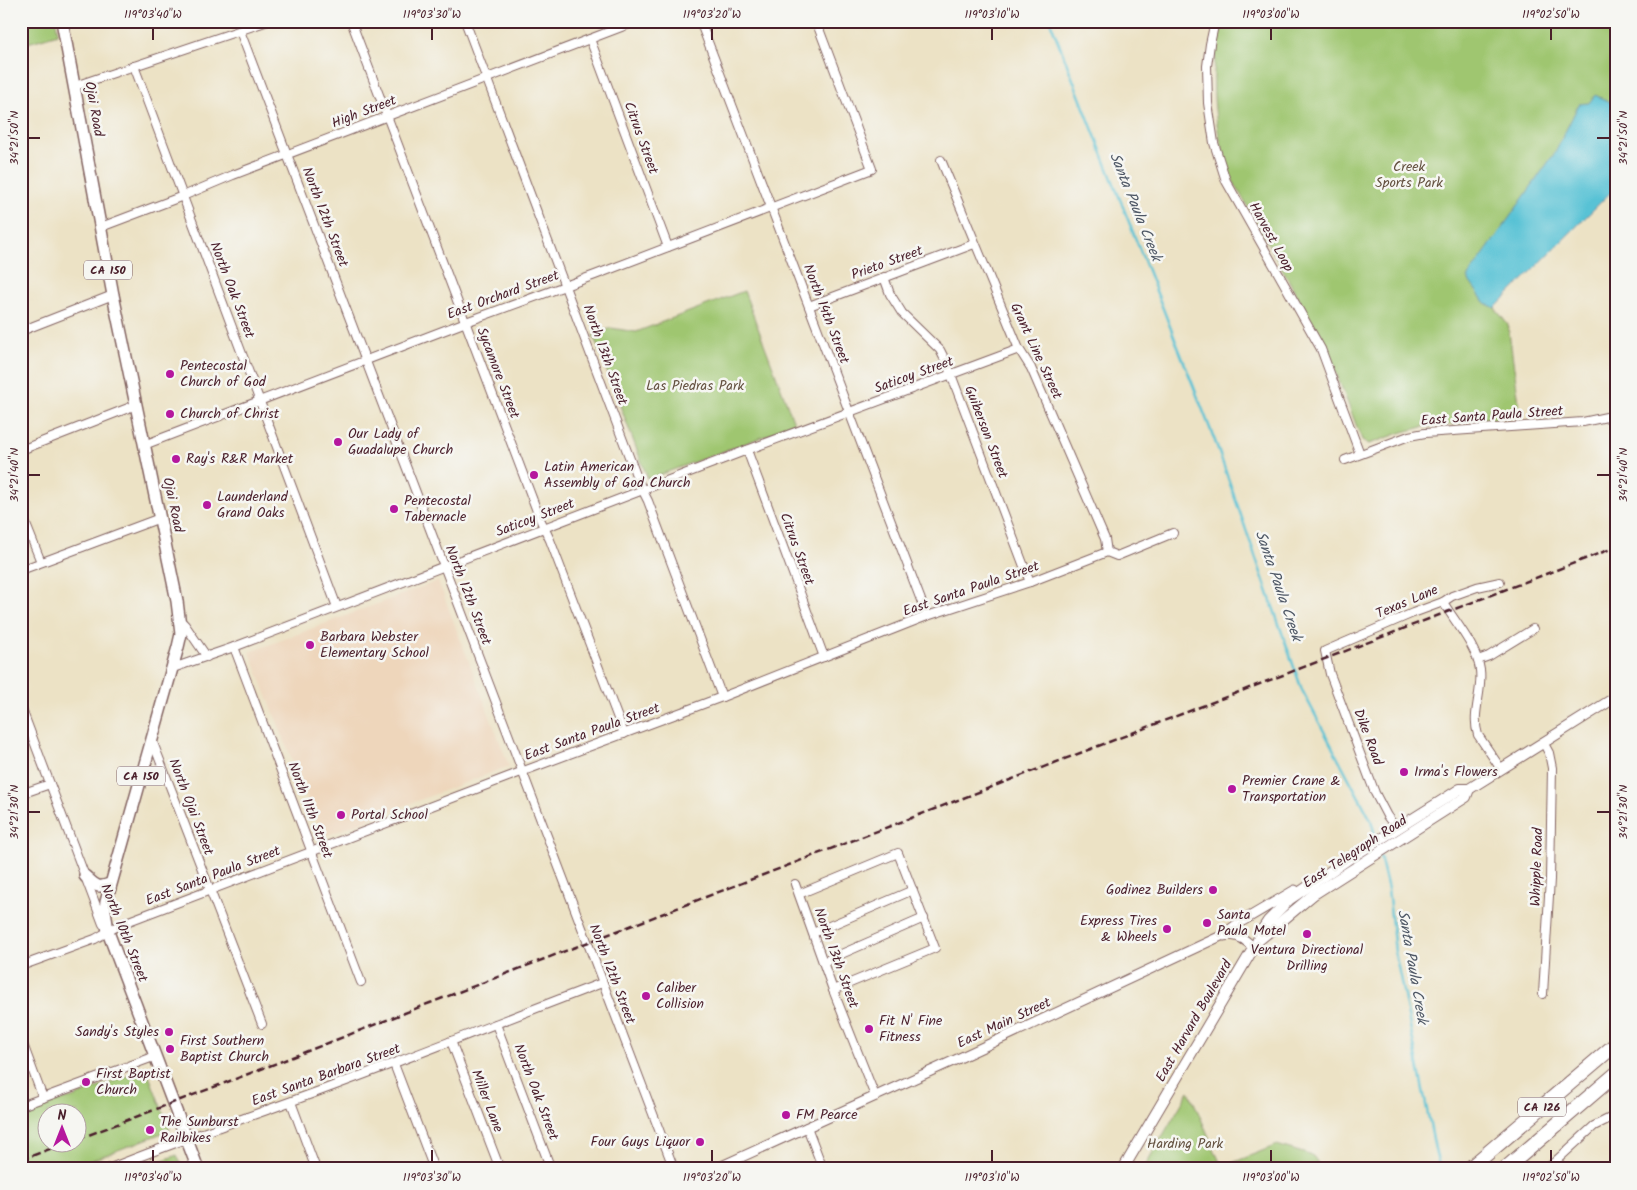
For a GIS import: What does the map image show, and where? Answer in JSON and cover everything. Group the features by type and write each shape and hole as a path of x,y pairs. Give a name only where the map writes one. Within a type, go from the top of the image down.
{"highway":[{"name":"CA 126","path":"1469,1169 1616,1044"},
{"name":"CA 126","path":"1505,1169 1616,1074"}],"main road":[{"name":"Ojai Road","path":"62,21 113,295 160,518 180,619 181,634 173,668 110,884 104,910 108,932"},
{"name":"East Telegraph Road","path":"1350,864 1460,789 1469,789 1616,697"},
{"name":"East Harvard Boulevard","path":"1123,1169 1262,930 1280,908 1297,895 1350,864"},
{"path":"85,876 98,887 110,884"},
{"name":"North 10th Street","path":"108,932 198,1169"}],"street":[{"path":"75,86 268,21"},
{"name":"Sycamore Street","path":"351,21 624,734"},
{"name":"North 13th Street","path":"465,21 722,697"},
{"name":"High Street","path":"101,227 183,196 233,174 637,21"},
{"name":"North 14th Street","path":"700,21 927,616"},
{"name":"East Orchard Street","path":"144,445 872,169 816,21"},
{"name":"Harvest Loop","path":"1215,21 1207,66 1208,103 1214,143 1226,181 1321,349 1360,454"},
{"name":"North 12th Street","path":"240,31 674,1169"},
{"name":"Citrus Street","path":"590,39 668,247"},
{"name":"North Oak Street","path":"134,66 337,607"},
{"name":"Grant Line Street","path":"941,160 1018,349 1031,368 1105,539 1107,552"},
{"name":"Prieto Street","path":"809,306 974,244"},
{"name":"Guiberson Street","path":"884,277 890,294 902,313 940,350 951,374 1030,582"},
{"path":"21,331 113,295"},
{"name":"Saticoy Street","path":"173,668 234,647 747,450 1018,349"},
{"path":"21,450 136,405"},
{"name":"East Santa Paula Street","path":"1344,460 1425,432 1583,422 1616,415"},
{"name":"Citrus Street","path":"747,450 824,657"},
{"path":"21,512 41,562"},
{"path":"21,570 160,518"},
{"name":"East Santa Paula Street","path":"21,966 95,939 120,924 722,697 927,616 1030,582 1107,552 1117,556 1173,533"},
{"name":"Texas Lane","path":"1324,651 1412,613 1443,602 1452,596 1477,587 1500,582"},
{"path":"1443,602 1466,637 1478,660 1480,684 1476,730 1478,736 1501,769"},
{"path":"180,619 207,657"},
{"path":"1478,660 1489,656 1533,630"},
{"name":"North 11th Street","path":"234,647 313,851 361,982"},
{"name":"Dike Road","path":"1324,651 1330,674 1394,835"},
{"name":"North 10th Street","path":"21,707 102,921 108,932"},
{"name":"North Ojai Street","path":"152,738 262,1024"},
{"name":"Whipple Road","path":"1543,742 1549,753 1552,768 1550,879 1543,994"},
{"path":"21,794 50,784"},
{"path":"799,894 898,853 935,948 833,990"},
{"name":"East Telegraph Road","path":"1263,910 1350,864"},
{"name":"North 13th Street","path":"796,884 833,990 875,1096"},
{"path":"813,933 913,890"},
{"name":"East Main Street","path":"715,1169 1221,936 1239,923 1263,910"},
{"path":"823,962 924,918"},
{"path":"1221,936 1231,934 1240,936 1255,945"},
{"name":"East Santa Barbara Street","path":"108,1169 187,1138 394,1064 602,983"},
{"name":"North Oak Street","path":"496,1024 552,1169"},
{"path":"21,1039 43,1098"},
{"name":"Miller Lane","path":"451,1041 500,1169"},
{"path":"21,1106 156,1056"},
{"path":"394,1064 434,1169"},
{"path":"291,1102 316,1169"},
{"path":"1547,1169 1594,1126 1616,1115"},
{"path":"807,1127 824,1169"}],"shaded area":[{"path":"438,581 509,766 322,837 250,652"}],"green space":[{"path":"21,21 56,21 58,34 21,45"},
{"name":"Creek Sports Park","path":"1222,21 1616,21 1616,187 1495,308 1508,325 1521,417 1464,421 1461,424 1423,427 1369,444 1362,440 1326,347 1232,179 1225,159 1216,120 1214,101 1215,62"},
{"name":"Las Piedras Park","path":"744,291 795,425 648,479 593,335 611,328 636,332"},
{"path":"146,1068 170,1130 69,1169 21,1169 21,1115 38,1109 38,1152 88,1152 88,1102 57,1102 72,1098"},
{"name":"Harding Park","path":"1189,1091 1222,1167 1277,1145 1313,1156 1322,1169 1143,1169"},
{"path":"177,1155 183,1169 161,1169 158,1162"}],"water":[{"path":"1595,95 1616,105 1616,187 1495,308 1485,303 1467,278 1554,154 1579,104 1589,103"}],"waterway":[{"name":"Santa Paula Creek","path":"1050,21 1215,441 1302,690 1371,820 1376,839"},
{"name":"Santa Paula Creek","path":"1380,856 1388,889 1395,952 1440,1169"}],"railway":[{"path":"88,1135 1616,547"},
{"path":"21,1160 42,1152"}],"place":[{"name":"Pentecostal Church of God","path":"170,374"},
{"name":"Church of Christ","path":"170,414"},
{"name":"Our Lady of Guadalupe Church","path":"338,442"},
{"name":"Ray's R&R Market","path":"176,459"},
{"name":"Latin American Assembly of God Church","path":"534,475"},
{"name":"Launderland Grand Oaks","path":"207,505"},
{"name":"Pentecostal Tabernacle","path":"394,509"},
{"name":"Barbara Webster Elementary School","path":"310,645"},
{"name":"Irma's Flowers","path":"1404,772"},
{"name":"Premier Crane & Transportation","path":"1232,789"},
{"name":"Portal School","path":"341,815"},
{"name":"Godinez Builders","path":"1213,890"},
{"name":"Santa Paula Motel","path":"1207,923"},
{"name":"Express Tires & Wheels","path":"1167,929"},
{"name":"Ventura Directional Drilling","path":"1307,934"},
{"name":"Caliber Collision","path":"646,996"},
{"name":"Fit N' Fine Fitness","path":"869,1029"},
{"name":"Sandy's Styles","path":"169,1032"},
{"name":"First Southern Baptist Church","path":"170,1049"},
{"name":"First Baptist Church","path":"86,1082"},
{"name":"FM Pearce","path":"786,1115"},
{"name":"The Sunburst Railbikes","path":"150,1130"},
{"name":"Four Guys Liquor","path":"700,1142"}]}
